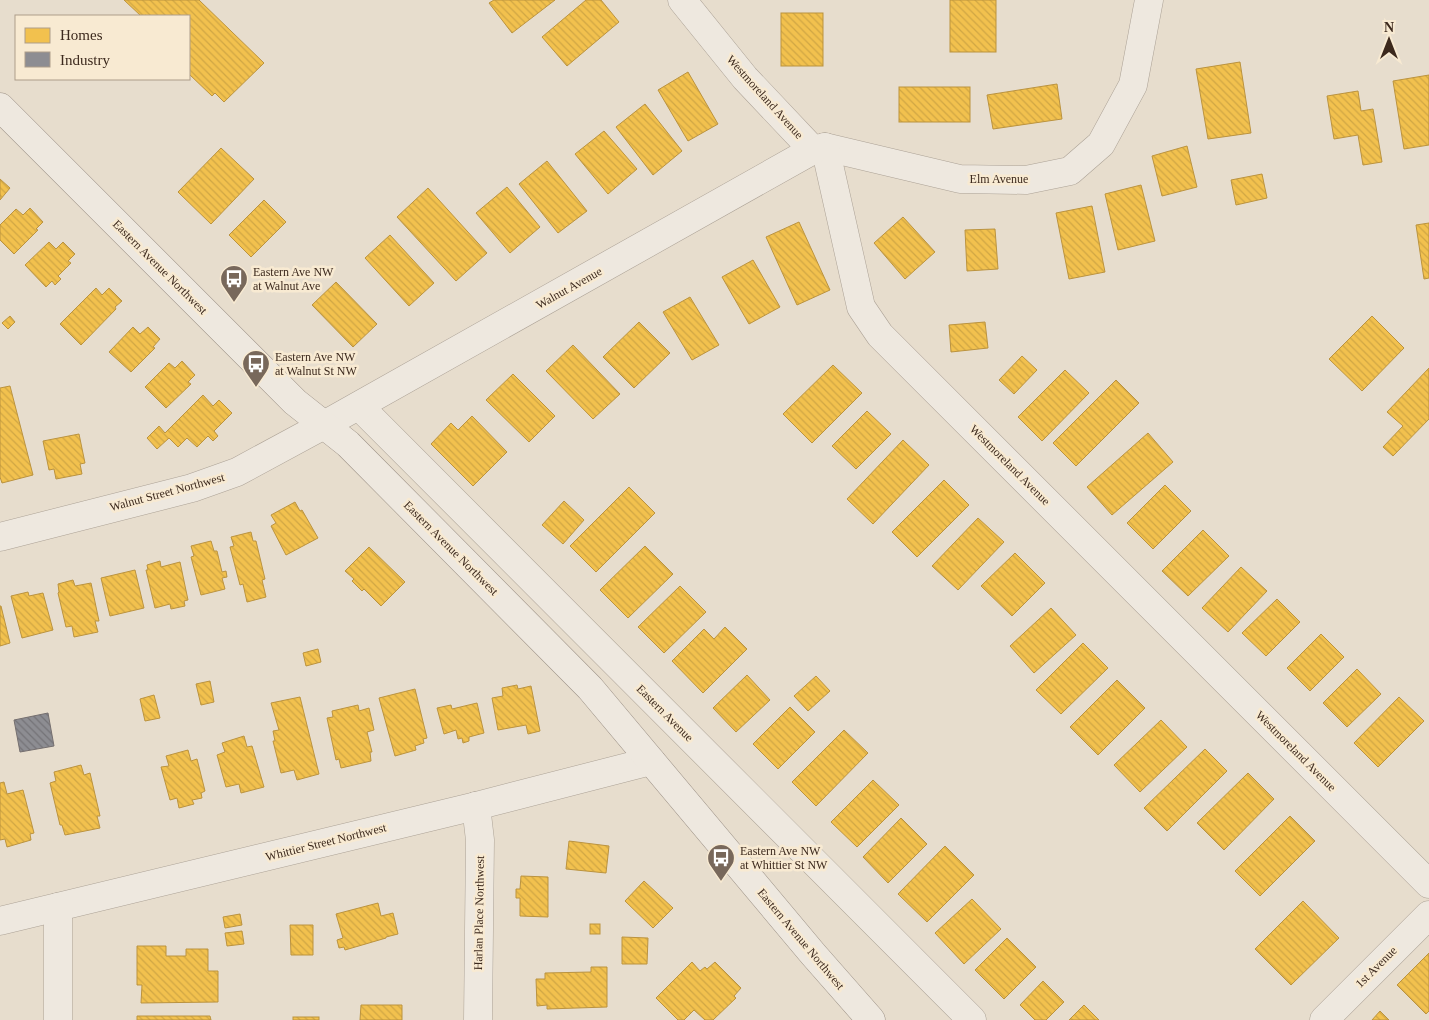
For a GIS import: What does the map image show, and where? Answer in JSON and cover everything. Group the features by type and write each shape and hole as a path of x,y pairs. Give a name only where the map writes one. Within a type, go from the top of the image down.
{"street":[{"name":"Westmoreland Avenue","path":"682,0 745,78 819,149 860,307 880,335 1429,884"},
{"name":"Elm Avenue","path":"819,149 960,179 1026,180 1070,171 1102,144 1133,85 1149,0"},
{"name":"Eastern Avenue Northwest","path":"0,107 295,402 348,444 590,688 812,954 871,1020"},
{"name":"Walnut Avenue","path":"324,425 819,149"},
{"name":"Eastern Avenue","path":"359,406 972,1020"},
{"name":"Walnut Street Northwest","path":"0,537 207,483 237,472 324,425"},
{"name":"Whittier Street Northwest","path":"0,921 476,806 651,761"},
{"name":"Harlan Place Northwest","path":"476,806 480,840 478,1020"},
{"path":"58,908 58,1020"},
{"name":"1st Avenue","path":"1324,1020 1429,915"}],"building: Homes":[{"path":"124,0 199,0 264,63 224,102 215,93 212,96 190,75 190,15 140,15"},
{"path":"494,0 555,0 512,33 489,3"},
{"path":"586,0 601,0 619,22 567,66 542,37"},
{"path":"950,0 996,0 996,52 950,52"},
{"path":"781,13 823,13 823,66 781,66"},
{"path":"1240,62 1251,133 1208,139 1196,69"},
{"path":"688,72 718,124 688,141 658,90"},
{"path":"1429,75 1429,145 1404,149 1393,81"},
{"path":"1057,84 1062,119 993,129 987,95"},
{"path":"899,87 970,87 970,122 899,122"},
{"path":"1358,91 1361,111 1373,109 1382,162 1363,165 1358,135 1334,139 1327,96"},
{"path":"645,104 682,151 653,175 616,127"},
{"path":"604,131 637,169 608,194 575,154"},
{"path":"1187,146 1197,187 1162,196 1152,156"},
{"path":"221,148 254,179 211,224 178,192"},
{"path":"547,161 587,211 558,233 519,184"},
{"path":"1262,174 1267,198 1236,205 1231,180"},
{"path":"0,179 10,188 0,200"},
{"path":"1141,185 1155,241 1118,250 1105,194"},
{"path":"507,187 540,227 510,253 476,213"},
{"path":"428,188 487,253 456,281 397,217"},
{"path":"264,200 286,222 251,257 229,235"},
{"path":"1092,206 1105,272 1069,279 1056,213"},
{"path":"30,208 43,222 36,229 38,230 14,254 0,240 0,225 16,209 23,215"},
{"path":"903,217 935,252 905,279 874,243"},
{"path":"799,222 830,290 797,305 766,237"},
{"path":"1429,223 1429,278 1424,279 1416,225"},
{"path":"995,229 998,269 967,271 965,230"},
{"path":"390,235 434,283 409,306 365,258"},
{"path":"49,242 56,249 63,242 75,254 68,261 71,263 58,276 61,279 55,285 52,281 46,287 25,265"},
{"path":"753,260 780,307 749,324 722,277"},
{"path":"336,282 377,324 353,347 312,305"},
{"path":"96,288 102,295 109,288 122,301 81,345 60,324"},
{"path":"690,297 719,345 692,360 663,312"},
{"path":"10,316 15,322 8,329 2,323"},
{"path":"1372,316 1404,348 1362,391 1329,359"},
{"path":"639,322 670,353 634,388 603,357"},
{"path":"985,322 988,348 951,352 949,325"},
{"path":"133,327 140,334 148,327 160,339 153,347 155,348 131,372 109,352"},
{"path":"573,345 620,394 593,419 546,371"},
{"path":"1022,356 1037,370 1014,394 999,380"},
{"path":"182,361 195,375 188,382 191,384 166,408 145,387 169,363 175,368"},
{"path":"833,365 862,393 812,443 783,414"},
{"path":"1429,368 1429,419 1393,456 1383,447 1403,426 1387,412"},
{"path":"1065,370 1089,393 1042,441 1018,417"},
{"path":"513,374 555,416 529,442 486,400"},
{"path":"1116,380 1139,403 1076,466 1053,443"},
{"path":"10,386 33,475 2,483 0,477 0,388"},
{"path":"203,395 213,406 219,400 232,413 214,431 218,436 213,441 208,436 197,447 187,438 178,447 169,438 157,449 147,438 159,426 165,433"},
{"path":"867,411 891,434 856,469 832,446"},
{"path":"472,416 507,452 473,486 431,444 451,423 458,430"},
{"path":"1148,433 1173,462 1112,515 1087,487"},
{"path":"79,434 85,463 80,464 82,474 56,479 54,469 49,470 43,441"},
{"path":"903,440 929,465 873,524 847,499"},
{"path":"944,480 969,505 917,557 892,532"},
{"path":"1165,485 1191,511 1153,549 1127,523"},
{"path":"629,487 655,513 596,572 570,546"},
{"path":"564,501 584,520 563,544 542,525"},
{"path":"295,502 300,511 302,510 318,538 286,555 271,526 276,523 271,515"},
{"path":"978,518 1004,542 958,590 932,566"},
{"path":"1203,530 1229,556 1188,596 1162,571"},
{"path":"251,532 253,541 256,541 265,579 262,580 266,597 247,602 243,584 240,585 230,547 234,546 231,537"},
{"path":"211,541 214,551 217,551 222,572 226,571 227,577 222,578 225,589 201,595 191,557 194,556 191,546"},
{"path":"645,546 673,574 628,618 600,590"},
{"path":"369,547 405,582 381,606 364,589 362,591 352,581 354,579 345,571"},
{"path":"1015,553 1045,583 1012,616 981,586"},
{"path":"160,561 161,567 180,562 188,600 184,601 185,606 171,609 170,604 155,608 146,570 148,570 147,565"},
{"path":"1241,567 1267,591 1228,632 1202,608"},
{"path":"135,570 144,608 110,616 101,578"},
{"path":"73,580 75,586 91,583 99,621 95,621 98,632 74,637 72,626 66,627 58,593 58,584"},
{"path":"680,586 706,612 664,653 638,627"},
{"path":"28,592 29,596 43,593 53,630 22,638 11,596"},
{"path":"1277,599 1300,622 1266,656 1242,633"},
{"path":"0,606 10,643 0,646"},
{"path":"1051,608 1076,635 1034,673 1010,646"},
{"path":"725,627 747,649 703,693 672,661 704,629 714,639"},
{"path":"1321,634 1344,657 1310,691 1287,668"},
{"path":"1083,643 1108,668 1061,714 1036,690"},
{"path":"318,649 321,662 306,666 303,653"},
{"path":"1357,669 1381,694 1347,727 1323,703"},
{"path":"747,675 770,700 736,732 713,708"},
{"path":"816,676 830,691 808,711 794,696"},
{"path":"1117,680 1145,708 1098,755 1070,727"},
{"path":"210,681 214,702 201,705 196,684"},
{"path":"517,685 518,689 531,686 540,731 528,734 526,725 498,730 492,698 503,696 502,688"},
{"path":"415,689 427,738 423,739 424,743 415,746 416,750 395,756 379,698"},
{"path":"154,695 160,718 145,721 140,699"},
{"path":"300,697 319,774 297,780 294,770 281,773 273,741 275,741 273,731 279,730 271,703"},
{"path":"1399,697 1424,721 1378,767 1354,743"},
{"path":"477,703 484,733 469,737 469,741 463,743 462,738 458,739 456,730 444,734 437,708 451,705 452,709"},
{"path":"358,705 359,711 369,708 374,730 367,732 372,752 370,752 371,761 341,768 339,759 336,760 327,718 333,717 332,711"},
{"path":"790,707 815,732 778,769 753,744"},
{"path":"1161,720 1187,747 1140,792 1114,765"},
{"path":"844,730 868,753 816,806 792,782"},
{"path":"244,736 247,747 252,746 264,787 241,793 239,784 226,787 217,755 225,752 222,743"},
{"path":"1205,749 1227,771 1167,831 1144,808"},
{"path":"188,750 191,761 197,759 205,791 201,793 202,798 192,800 194,804 179,808 177,798 170,800 161,767 169,766 166,756"},
{"path":"81,765 84,775 90,773 100,816 97,816 100,828 65,835 62,825 60,825 50,783 56,781 54,772"},
{"path":"1248,773 1274,799 1224,850 1197,823"},
{"path":"873,780 899,805 857,847 831,822"},
{"path":"4,782 7,794 23,790 34,833 30,834 31,840 7,847 5,839 0,840 0,783"},
{"path":"1290,816 1315,841 1260,896 1235,871"},
{"path":"901,818 927,844 888,883 863,857"},
{"path":"569,841 609,846 606,873 566,869"},
{"path":"945,846 974,875 927,922 898,894"},
{"path":"521,876 548,877 548,917 520,916 520,898 516,898 516,889 520,889"},
{"path":"644,881 673,908 653,928 625,901"},
{"path":"972,899 1001,929 964,964 935,933"},
{"path":"1303,901 1339,938 1291,985 1255,949"},
{"path":"378,903 381,916 393,913 398,934 345,950 344,947 339,948 337,940 343,938 336,914"},
{"path":"240,914 242,925 225,928 223,917"},
{"path":"590,924 600,924 600,934 590,934"},
{"path":"290,925 313,925 313,955 291,955"},
{"path":"242,931 244,944 227,946 225,933"},
{"path":"622,937 648,938 647,964 622,964"},
{"path":"1007,938 1036,967 1004,999 975,970"},
{"path":"137,946 166,946 166,956 186,956 186,949 208,949 208,971 218,971 218,1002 141,1003 142,985 137,985"},
{"path":"1429,953 1429,1011 1426,1014 1397,985"},
{"path":"692,962 700,971 705,967 707,969 715,962 741,988 734,996 736,998 713,1020 705,1020 694,1010 684,1020 678,1020 656,998"},
{"path":"591,967 607,967 607,1007 547,1009 547,1005 537,1006 536,979 545,979 545,973 591,972"},
{"path":"1043,981 1064,1002 1046,1020 1035,1020 1020,1005"},
{"path":"361,1005 402,1005 402,1020 360,1020"},
{"path":"1084,1005 1099,1020 1069,1020"},
{"path":"1380,1011 1389,1020 1372,1020"},
{"path":"137,1016 210,1016 211,1020 137,1020"},
{"path":"293,1017 319,1017 319,1020 293,1020"}],"building: Industry":[{"path":"48,713 54,746 20,752 14,720"}],"place":[{"name":"Eastern Ave NW at Walnut Ave","path":"234,303"},
{"name":"Eastern Ave NW at Walnut St NW","path":"256,388"},
{"name":"Eastern Ave NW at Whittier St NW","path":"721,882"}]}
